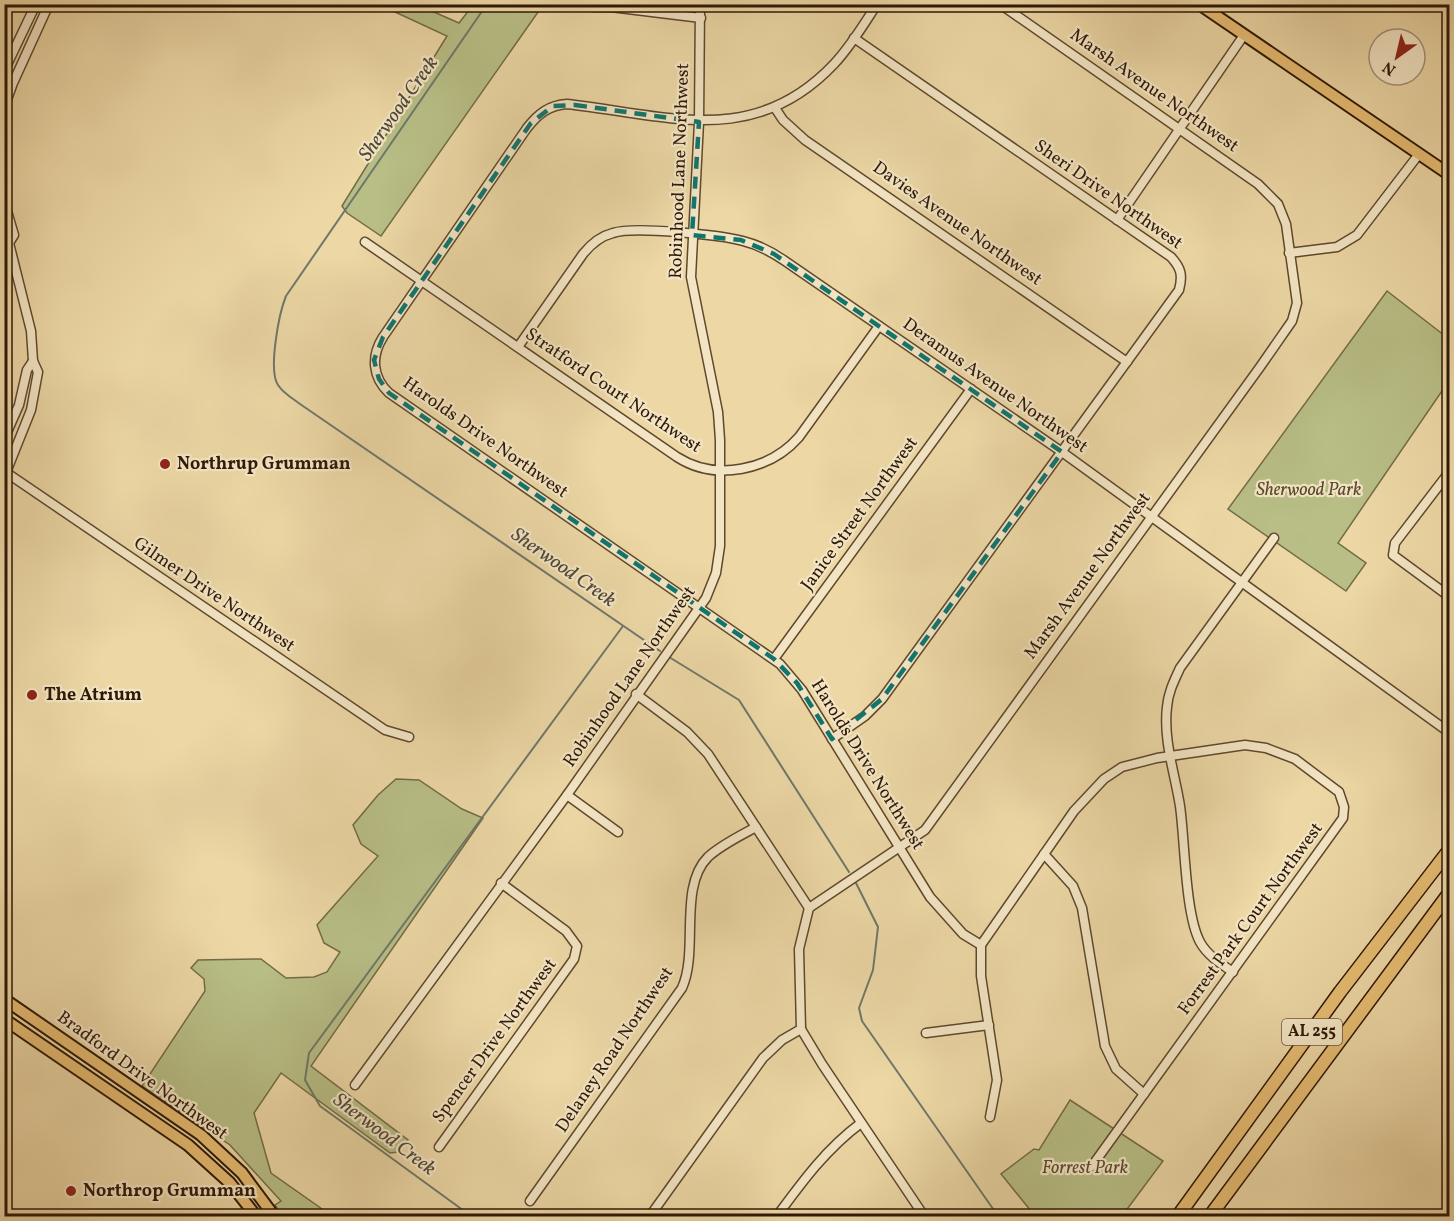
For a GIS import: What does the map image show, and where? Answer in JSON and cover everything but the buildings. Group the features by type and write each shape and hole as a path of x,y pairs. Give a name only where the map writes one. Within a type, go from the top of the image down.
{"highway":[{"name":"AL 255","path":"1178,1216 1340,992 1449,849"},
{"name":"AL 255","path":"1210,1216 1449,892"}],"main road":[{"path":"1199,4 1449,175"},
{"name":"Bradford Drive Northwest","path":"4,999 201,1135 242,1173 274,1216"},
{"name":"Bradford Drive Northwest","path":"4,1019 188,1145 230,1183 256,1216"}],"street":[{"path":"4,71 36,4"},
{"path":"4,108 49,4"},
{"name":"Robinhood Lane Northwest","path":"355,1084 567,795 636,694 700,607 712,586 718,566 721,535 718,412 692,288 692,235 699,122 700,4"},
{"name":"Harolds Drive Northwest","path":"877,4 835,63 814,84 775,108 747,117 699,122 567,104 547,108 527,128 375,351 376,372 385,389 774,659 797,683 940,909 968,939 981,945"},
{"name":"Marsh Avenue Northwest","path":"809,908 925,830 1292,321 1297,303 1286,224 1278,204 1258,184 1000,4"},
{"path":"594,7 611,6 701,18"},
{"path":"1117,220 1244,35"},
{"name":"Sheri Drive Northwest","path":"832,739 866,716 882,699 1179,290 1182,278 1179,266 1171,256 854,38"},
{"name":"Davies Avenue Northwest","path":"775,108 783,120 805,140 1127,362"},
{"path":"1289,253 1337,247 1357,235 1419,154"},
{"path":"4,201 14,234 7,241 31,331 33,361 39,372 31,410 5,473"},
{"name":"Deramus Avenue Northwest","path":"518,347 583,254 598,240 623,231 741,240 765,249 1062,452 1449,733"},
{"name":"Stratford Court Northwest","path":"365,242 683,461 721,470 758,465 787,449 799,437 879,326"},
{"path":"4,439 19,405 27,370 33,361"},
{"name":"Janice Street Northwest","path":"774,659 971,389"},
{"path":"1449,471 1395,543 1393,555 1449,597"},
{"name":"Gilmer Drive Northwest","path":"5,473 385,730 409,736"},
{"path":"1233,972 1214,959 1200,943 1192,918 1166,708 1170,688 1180,668 1274,537"},
{"path":"636,694 696,741 716,765 809,908 799,949 801,1029 923,1216"},
{"name":"Forrest Park Court Northwest","path":"981,945 1074,811 1104,779 1122,767 1171,756 1245,745 1266,748 1295,759 1338,792 1344,807 1343,818 1335,832 1092,1166"},
{"path":"567,795 618,832"},
{"name":"Delaney Road Northwest","path":"531,1201 682,988 689,972 693,889 696,875 707,858 756,827"},
{"path":"1044,854 1073,886 1082,908 1106,1046 1116,1069 1144,1094"},
{"name":"Spencer Drive Northwest","path":"439,1147 574,958 577,946 566,931 501,883"},
{"path":"981,945 981,976 997,1080 990,1117"},
{"path":"926,1033 989,1025"},
{"path":"650,1216 764,1058 782,1040 801,1029"},
{"path":"777,1216 808,1173 842,1138 861,1123"}],"highlighted area":[{"path":"575,105 699,122 692,235 741,240 774,254 1062,452 882,699 832,739 797,683 774,659 389,393 379,379 374,360 383,337 531,123 553,106"}],"green space":[{"path":"380,5 418,5 459,23 473,5 543,5 381,236 347,213 342,206 447,36"},
{"name":"Sherwood Park","path":"1387,291 1449,339 1449,388 1444,388 1338,543 1366,563 1346,591 1228,509"},
{"path":"396,779 419,780 462,809 483,818 311,1066 408,1140 399,1152 390,1153 281,1073 254,1113 271,1173 332,1216 282,1216 275,1205 281,1201 230,1145 142,1086 205,991 204,979 191,968 198,960 261,959 286,978 314,977 327,972 340,952 324,943 317,925 378,856 361,844 353,825 378,795"},
{"name":"Forrest Park","path":"1070,1100 1163,1161 1122,1216 1035,1216 1001,1174 1034,1149 1039,1150"}],"waterway":[{"name":"Sherwood Creek","path":"487,4 286,296 280,315 274,355 275,378 282,390 300,404 660,651"},
{"name":"Sherwood Creek","path":"471,1216 320,1106 305,1080 309,1053 623,626"},
{"path":"669,657 739,700 849,872"},
{"path":"856,883 878,927 873,970 859,1008 862,1021 998,1216"}],"place":[{"name":"Northrup Grumman","path":"165,464"},
{"name":"The Atrium","path":"32,695"},
{"name":"Northrop Grumman","path":"71,1191"}]}
